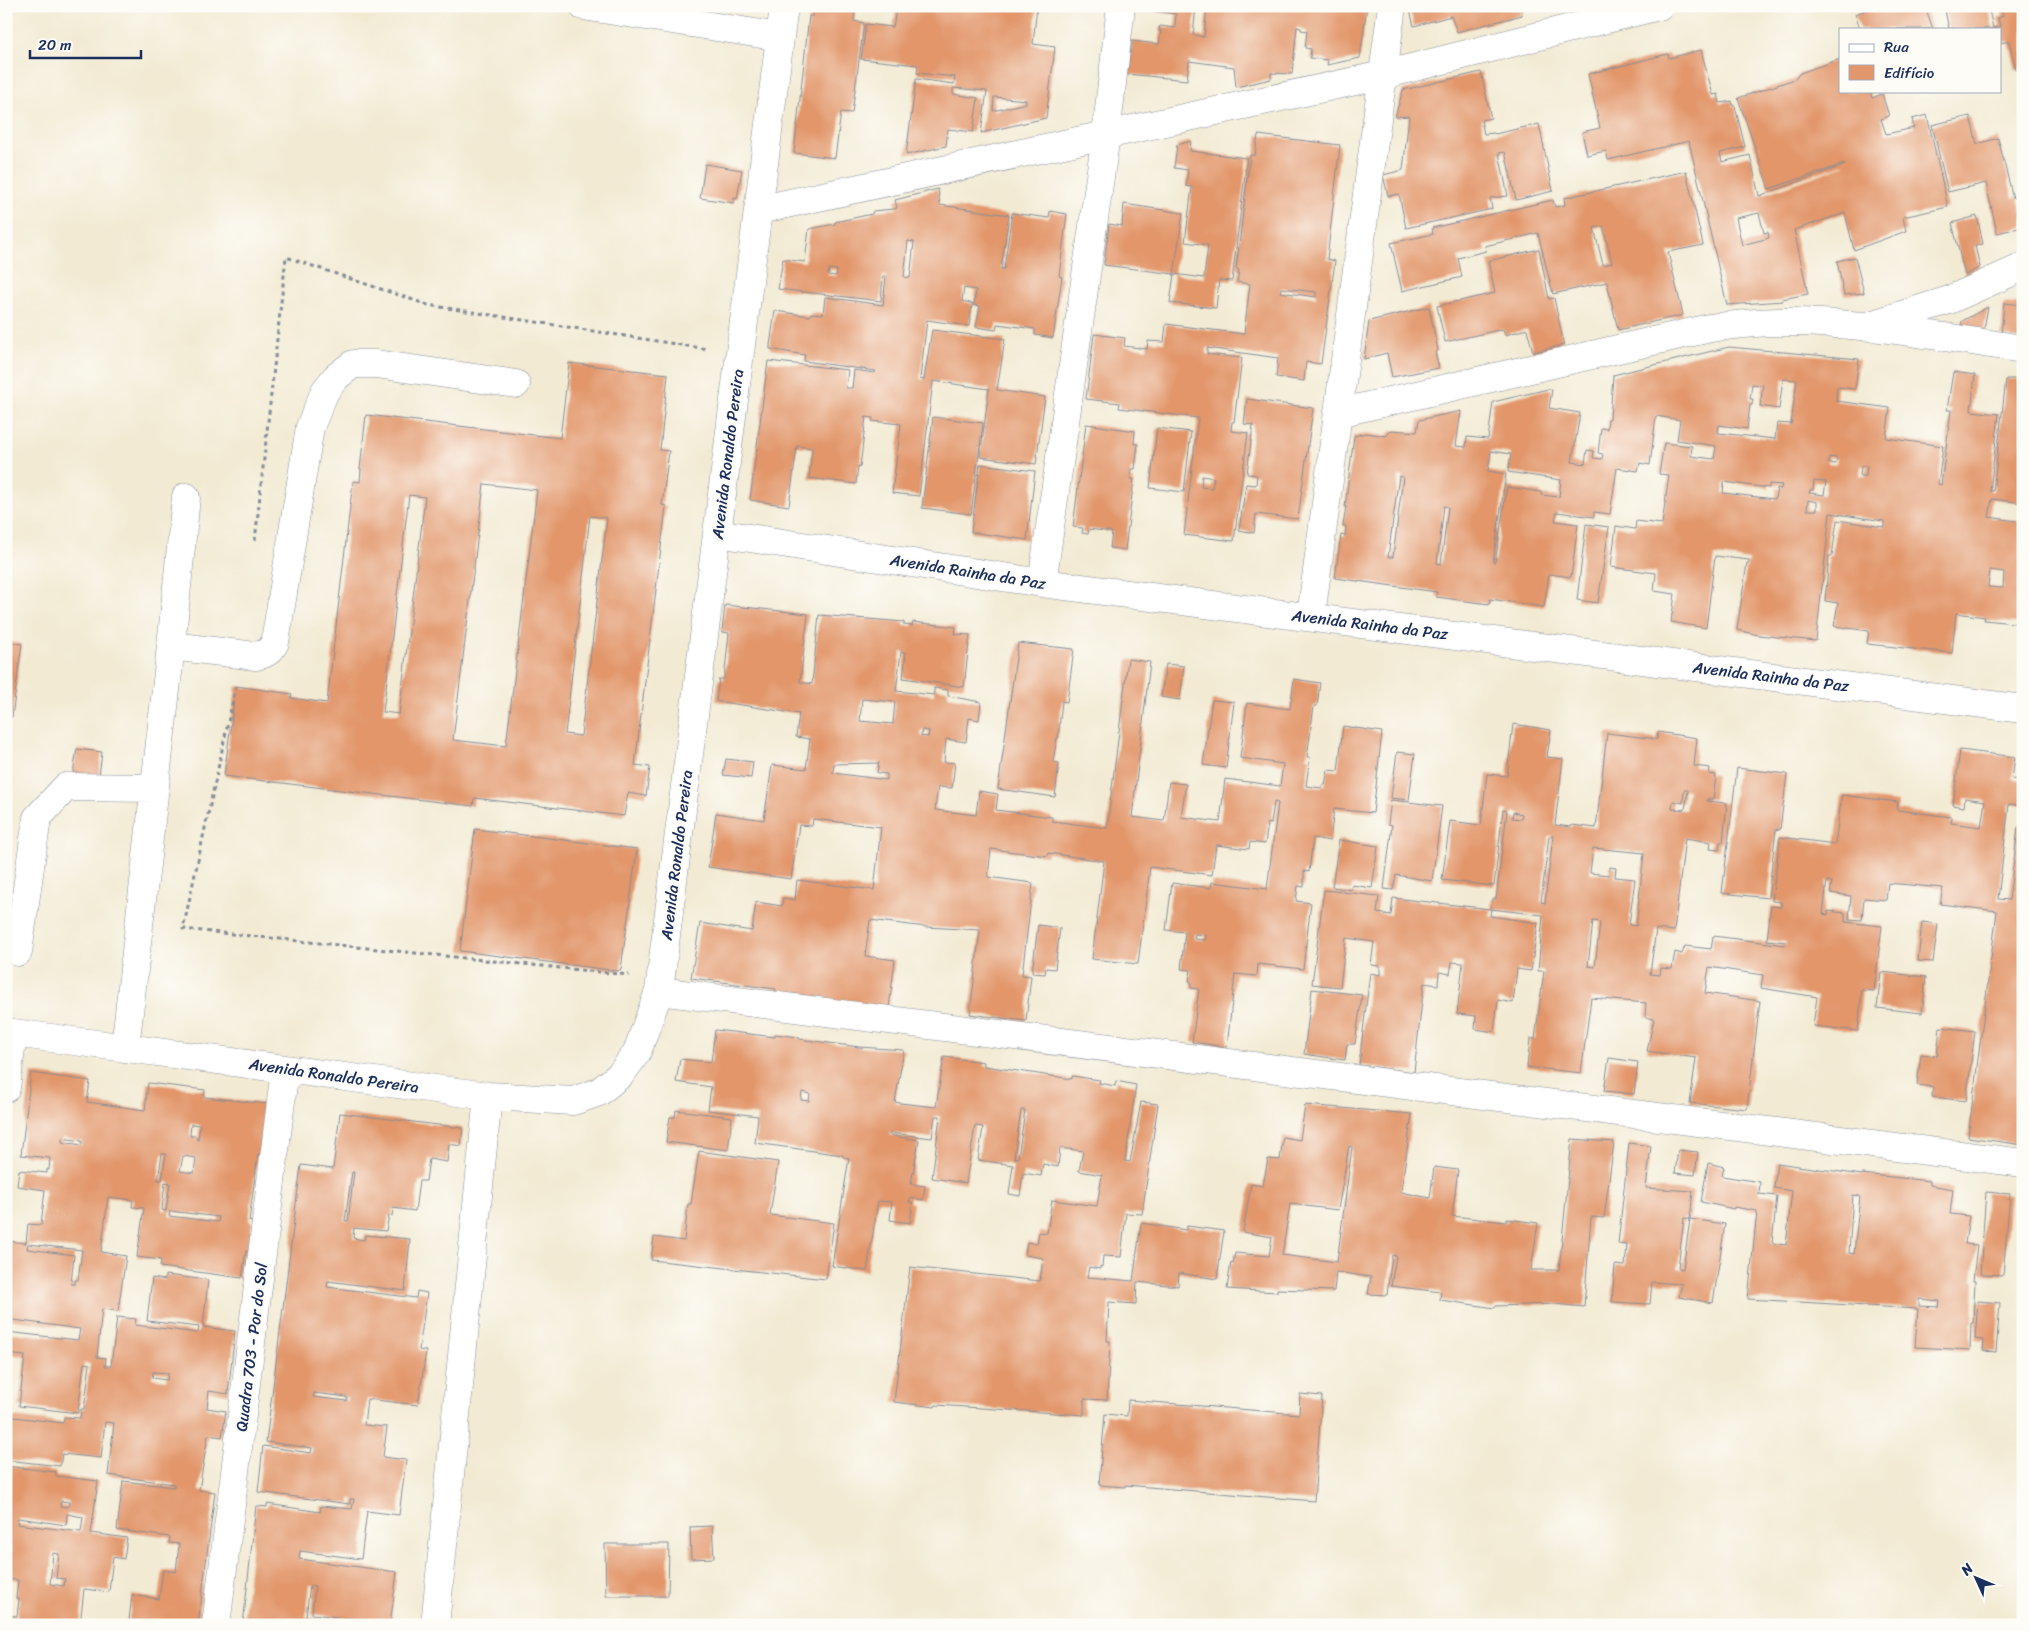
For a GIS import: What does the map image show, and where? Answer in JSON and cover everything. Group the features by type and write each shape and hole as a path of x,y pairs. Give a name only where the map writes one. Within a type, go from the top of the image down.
{"street":[{"path":"584,6 780,38"},
{"name":"Avenida Ronaldo Pereira","path":"10,1032 488,1096 573,1101 599,1092 621,1074 637,1052 660,984 784,6"},
{"path":"1042,583 1106,135 1121,6"},
{"path":"1311,616 1392,6"},
{"path":"758,210 1383,75 1659,6"},
{"path":"1865,326 1949,300 2023,267"},
{"path":"1338,413 1710,328 1779,322 1865,326 2023,349"},
{"path":"171,646 256,656 266,654 272,648 275,642 310,427 325,391 336,377 353,364 376,364 516,384"},
{"path":"125,1048 186,497"},
{"name":"Avenida Rainha da Paz","path":"717,533 1042,583 1311,616 2023,709"},
{"path":"18,952 37,818 66,787 155,788"},
{"path":"660,984 2023,1163"},
{"path":"6,1088 10,1032"},
{"name":"Quadra 703 - Por do Sol","path":"216,1625 285,1069"},
{"path":"435,1625 488,1096"}],"path":[{"path":"255,545 286,257 428,305 740,354"},
{"path":"243,654 183,929 660,984"}],"building":[{"path":"814,6 856,6 854,21 864,23 852,113 841,112 835,158 794,153 809,16 813,16"},
{"path":"874,6 1037,6 1033,44 1055,47 1046,118 981,133 987,91 953,88 953,94 978,98 973,132 948,129 946,146 906,155 916,79 954,84 955,77 917,73 918,65 861,59 866,24 893,27 896,10","holes":["994,97 1026,100 1026,103 993,111"]},
{"path":"1137,6 1196,6 1193,35 1204,37 1207,6 1367,6 1360,58 1327,65 1328,60 1310,58 1311,49 1305,48 1307,31 1297,27 1292,74 1271,73 1271,79 1236,87 1234,67 1189,61 1187,80 1127,74 1132,41 1159,44 1160,26 1175,28 1176,14 1137,9"},
{"path":"1409,6 1521,6 1522,15 1457,32 1451,16 1414,26"},
{"path":"1877,6 1922,6 1924,10 1926,9 1933,28 1860,28 1855,14"},
{"path":"1944,6 1988,6 1993,28 1949,28"},
{"path":"2001,6 2023,6 2023,68 2016,70 2009,41 2002,43 2002,28 1993,28 2000,26 1998,18 2003,16"},
{"path":"1701,50 1713,95 1718,94 1720,103 1732,101 1733,106 1735,106 1745,147 1720,153 1722,162 1750,155 1759,196 1845,165 1769,189 1738,98 1795,79 1800,73 1839,59 1839,92 1870,92 1872,98 1882,94 1889,116 1881,119 1886,134 1914,128 1912,119 1927,115 1948,207 1903,217 1906,231 1854,250 1845,213 1794,230 1808,294 1782,299 1783,301 1727,305 1689,141 1608,160 1606,151 1587,155 1582,132 1600,128 1588,74 1668,54 1669,58","holes":["1759,213 1764,233 1768,232 1769,238 1742,245 1736,218"]},
{"path":"1481,72 1491,118 1481,120 1484,134 1495,134 1539,124 1553,191 1516,200 1505,152 1499,153 1508,196 1490,198 1492,209 1406,228 1399,194 1388,196 1383,175 1403,170 1409,116 1395,117 1403,90"},
{"path":"1970,116 1977,144 1998,138 2013,198 2018,197 2023,216 2023,227 1997,233 1986,183 1948,192 1932,125"},
{"path":"1258,135 1340,145 1327,259 1335,261 1321,364 1306,362 1304,381 1276,377 1278,358 1207,348 1207,354 1242,358 1234,422 1232,422 1231,431 1248,433 1234,541 1184,535 1198,418 1119,408 1120,403 1086,399 1094,334 1125,338 1124,346 1147,349 1148,341 1164,342 1166,324 1244,334 1250,284 1237,282 1239,270 1236,269 1250,155 1255,155","holes":["1281,288 1316,292 1316,297 1280,292","1202,476 1214,478 1212,488 1201,487"]},
{"path":"1191,141 1190,151 1247,158 1232,281 1219,280 1216,308 1170,303 1174,274 1204,278 1208,245 1185,242 1192,187 1186,186 1188,170 1174,168 1177,145"},
{"path":"705,164 742,170 737,199 734,198 734,203 700,198"},
{"path":"1686,171 1703,245 1668,252 1683,315 1618,330 1607,282 1553,294 1538,233 1485,246 1486,251 1458,258 1462,277 1402,291 1391,243 1433,234 1432,228 1553,200 1555,207 1565,205 1564,198","holes":["1603,226 1612,263 1603,265 1594,228"]},
{"path":"938,189 940,205 1009,215 1001,269 1004,269 1012,213 1049,218 1050,211 1067,214 1059,276 1062,277 1053,338 1035,335 1035,329 997,324 996,330 976,327 980,306 972,305 969,326 927,320 920,379 924,380 932,330 1005,339 997,390 1045,397 1036,464 980,457 989,389 933,381 919,496 892,493 901,424 872,421 873,418 866,417 856,484 809,478 812,448 797,446 789,506 750,500 768,361 848,370 846,388 852,388 854,370 875,373 876,371 804,361 805,355 770,349 770,345 775,311 810,316 811,313 823,314 825,297 883,305 886,276 883,276 881,301 778,289 783,259 805,262 809,229 872,214 873,211 897,208 895,200","holes":["908,241 914,242 910,278 904,277","829,269 837,270 836,276 828,275","964,288 976,290 974,304 962,301"]},
{"path":"1124,204 1183,213 1174,274 1104,265 1109,224 1122,226"},
{"path":"1977,216 1983,244 1975,246 1980,267 1965,275 1952,223"},
{"path":"1539,249 1549,299 1554,298 1564,345 1533,352 1527,329 1505,335 1503,329 1445,342 1437,306 1495,293 1488,261"},
{"path":"1855,257 1864,293 1844,295 1837,261"},
{"path":"2004,303 2023,305 2023,339 2001,336"},
{"path":"1429,307 1438,351 1435,352 1439,368 1392,377 1387,353 1364,359 1369,321"},
{"path":"1988,307 1983,334 1960,331 1962,321"},
{"path":"1729,347 1859,359 1855,389 1837,387 1836,401 1890,408 1886,438 1943,446 1938,484 1941,485 1951,410 1947,410 1953,372 1975,375 1971,411 1999,414 1990,491 1993,491 2006,379 2023,379 2023,503 1992,499 1989,517 2023,522 2023,574 2021,591 2023,591 2023,624 1984,620 1985,617 1956,613 1952,653 1867,644 1869,631 1834,626 1838,603 1825,601 1829,556 1832,556 1837,520 1884,527 1884,521 1830,513 1816,641 1758,635 1737,630 1749,560 1715,556 1706,628 1671,622 1675,594 1654,591 1656,573 1611,567 1616,526 1635,529 1636,521 1662,524 1669,475 1659,474 1664,443 1692,446 1691,456 1714,459 1716,446 1677,440 1680,420 1656,416 1650,465 1640,463 1638,471 1617,468 1610,514 1594,512 1594,517 1557,512 1555,521 1578,524 1571,577 1549,574 1544,607 1490,599 1489,604 1436,597 1437,592 1335,578 1341,535 1345,536 1346,526 1343,526 1354,436 1366,433 1386,436 1392,430 1417,432 1419,420 1461,411 1456,446 1466,447 1467,437 1488,439 1493,402 1548,389 1552,390 1549,408 1580,413 1572,462 1585,464 1587,450 1594,451 1593,458 1602,459 1603,454 1598,453 1601,428 1607,429 1608,419 1610,419 1613,375","holes":["1783,379 1797,380 1791,424 1777,423 1775,439 1718,433 1719,425 1747,429 1750,405 1752,405 1753,399 1750,399 1752,384 1763,385 1760,406 1779,409","1491,451 1511,454 1508,472 1561,480 1559,497 1541,495 1541,492 1507,487 1495,562 1493,562 1506,474 1488,471","1829,457 1837,458 1836,464 1828,463","1861,466 1867,466 1866,476 1860,476","1399,476 1403,477 1393,557 1388,557","1814,481 1826,482 1824,495 1809,493 1810,490 1813,490","1724,482 1769,488 1769,484 1782,485 1781,489 1777,488 1775,499 1723,493","1808,500 1817,502 1817,510 1807,510","1444,506 1448,507 1441,564 1437,563","1990,570 2004,572 2003,588 1988,587"]},
{"path":"569,363 668,374 660,450 669,451 662,505 666,506 635,765 650,767 646,796 628,793 624,816 474,798 473,806 224,776 236,686 292,694 291,698 327,703 353,481 360,482 366,415 560,438","holes":["484,484 537,490 506,746 453,740","409,495 425,497 399,714 383,712","590,516 607,518 581,736 565,734"]},
{"path":"1247,399 1313,408 1298,519 1256,514 1254,533 1239,530 1246,484 1256,485 1257,475 1247,474 1253,425 1244,424"},
{"path":"933,417 983,423 971,514 922,508"},
{"path":"1086,424 1135,431 1134,444 1138,444 1135,469 1131,469 1130,479 1134,479 1125,550 1110,548 1112,532 1089,529 1088,534 1082,533 1083,528 1073,527"},
{"path":"1157,428 1191,432 1184,492 1150,488"},
{"path":"980,464 1035,471 1027,540 971,532"},
{"path":"1586,524 1609,527 1598,603 1577,600"},
{"path":"725,605 808,614 800,682 812,684 819,615 904,622 904,625 912,626 913,622 956,627 955,634 970,635 964,687 903,678 906,653 901,652 896,691 934,695 934,688 948,690 948,696 981,702 979,720 969,718 966,742 946,739 944,762 955,763 952,788 938,787 935,810 976,815 979,791 998,794 996,810 1052,817 1052,821 1107,828 1128,659 1150,662 1132,817 1164,821 1169,782 1186,784 1181,817 1220,822 1225,779 1280,786 1283,764 1240,758 1247,703 1290,709 1294,679 1320,683 1317,706 1314,706 1307,757 1310,757 1306,786 1322,788 1322,785 1325,785 1328,770 1338,771 1343,726 1382,732 1373,813 1334,809 1330,841 1313,838 1309,872 1304,871 1304,887 1298,886 1296,901 1311,903 1303,969 1258,964 1257,976 1235,974 1227,1047 1192,1042 1199,989 1191,988 1191,982 1189,981 1191,970 1181,969 1185,932 1166,930 1172,883 1211,888 1212,882 1267,889 1278,803 1274,802 1271,824 1268,823 1265,844 1250,842 1249,849 1216,845 1212,875 1150,867 1138,964 1092,959 1104,861 1048,853 1047,856 991,849 988,877 1033,883 1022,975 1031,976 1026,1021 970,1014 980,930 926,927 870,920 865,956 895,960 889,1008 810,998 810,996 794,994 794,996 775,993 776,989 691,978 700,923 752,931 756,902 782,906 783,898 795,900 797,880 874,890 881,827 813,819 812,826 799,825 791,879 708,867 716,813 764,820 772,765 806,769 810,739 796,737 799,714 716,701 719,679 724,679 729,633 722,632","holes":["862,699 895,702 893,724 860,721","922,730 929,731 928,737 921,736","879,763 877,773 887,774 887,780 833,773 834,764","1195,934 1206,935 1205,940 1194,939"]},
{"path":"6,637 10,638 10,642 22,644 12,717 6,716"},
{"path":"1018,643 1074,649 1067,702 1062,701 1053,762 1059,763 1055,797 998,789"},
{"path":"1166,664 1184,666 1180,700 1161,697"},
{"path":"1212,700 1234,702 1226,768 1203,765"},
{"path":"1513,724 1551,730 1547,757 1563,759 1555,825 1596,828 1607,733 1657,739 1658,732 1697,738 1694,766 1710,768 1709,774 1716,775 1713,799 1707,799 1707,801 1727,803 1723,842 1720,842 1719,850 1710,849 1711,842 1685,838 1674,931 1656,929 1650,974 1660,975 1661,968 1672,969 1675,952 1682,954 1685,946 1711,949 1713,936 1785,945 1786,942 1767,940 1771,906 1781,907 1781,902 1772,901 1780,837 1835,844 1842,795 1898,802 1897,810 1952,817 1951,823 1981,827 1985,801 1965,798 1964,807 1953,805 1960,750 2015,757 2012,779 2023,780 2023,806 2009,804 1998,899 2009,900 2018,827 2023,827 2023,1145 1968,1137 1997,911 1940,904 1943,888 1888,883 1886,900 1864,898 1862,920 1849,919 1851,896 1830,893 1832,882 1827,881 1823,914 1828,915 1828,911 1845,913 1845,922 1882,926 1874,991 1862,990 1858,1031 1813,1026 1817,997 1761,988 1763,975 1709,967 1705,993 1760,1001 1747,1109 1690,1103 1696,1058 1647,1051 1654,1019 1645,1017 1646,1003 1591,998 1581,1073 1527,1067 1530,1039 1535,1039 1544,971 1538,971 1543,915 1491,909 1492,899 1496,899 1507,811 1503,810 1494,886 1442,880 1450,821 1481,825 1487,774 1507,776","holes":["1684,790 1688,790 1685,810 1672,809 1673,801 1683,803","1513,812 1522,814 1521,819 1512,818","1549,836 1553,836 1545,903 1541,902","1593,848 1644,853 1636,926 1629,925 1635,879 1615,877 1616,868 1610,867 1609,875 1590,873","1593,921 1600,922 1595,967 1588,966"]},
{"path":"77,749 102,752 99,777 73,773"},
{"path":"1397,752 1415,754 1409,800 1391,798"},
{"path":"726,759 753,762 751,778 723,775"},
{"path":"1737,768 1787,774 1780,830 1776,829 1768,898 1722,893"},
{"path":"1391,800 1442,806 1432,881 1396,875 1393,890 1384,889 1392,825 1388,824"},
{"path":"475,829 637,849 621,969 618,971 460,951"},
{"path":"1339,840 1378,846 1372,888 1352,885 1351,890 1332,887"},
{"path":"1324,890 1379,896 1377,913 1391,915 1393,898 1491,909 1490,916 1538,923 1531,971 1517,969 1513,1003 1498,1000 1494,1032 1475,1029 1476,1016 1457,1014 1463,963 1452,962 1450,974 1439,972 1438,985 1424,983 1414,1072 1359,1065 1370,973 1380,975 1380,966 1371,965 1374,942 1346,938 1340,987 1312,984"},
{"path":"1922,922 1938,924 1933,962 1918,961"},
{"path":"1038,925 1060,928 1055,969 1046,968 1045,974 1032,973"},
{"path":"1881,972 1926,977 1922,1013 1877,1008"},
{"path":"1312,989 1362,995 1355,1044 1347,1044 1345,1060 1304,1054"},
{"path":"1940,1027 1975,1031 1966,1101 1932,1097 1933,1087 1917,1085 1921,1054 1937,1056"},
{"path":"715,1030 775,1037 775,1034 859,1047 904,1050 895,1102 936,1107 944,1057 984,1062 984,1066 1072,1079 1072,1076 1100,1080 1099,1083 1115,1086 1116,1081 1136,1085 1125,1161 1130,1162 1141,1102 1158,1104 1142,1214 1126,1213 1121,1257 1103,1256 1102,1267 1100,1266 1100,1269 1089,1267 1087,1277 1133,1281 1141,1223 1186,1230 1187,1226 1224,1231 1217,1279 1179,1273 1178,1286 1137,1282 1136,1304 1109,1302 1107,1341 1110,1341 1107,1400 1084,1399 1084,1415 936,1405 935,1407 894,1402 910,1267 1040,1281 1043,1258 1025,1255 1027,1242 1037,1244 1039,1232 1047,1233 1052,1200 1097,1206 1102,1175 1079,1171 1083,1151 1060,1148 1058,1167 1043,1164 1041,1176 1023,1173 1020,1196 1009,1194 1013,1165 978,1160 983,1127 975,1126 966,1183 932,1178 940,1116 935,1116 932,1138 890,1133 889,1135 919,1140 911,1184 925,1186 923,1200 910,1198 909,1202 913,1203 910,1223 890,1220 892,1202 878,1201 867,1271 832,1266 849,1158 843,1157 843,1155 755,1143 758,1116 708,1110 711,1087 676,1082 680,1059 711,1062","holes":["802,1092 810,1094 809,1101 801,1100","1021,1110 1025,1110 1018,1158 1014,1158"]},
{"path":"1609,1058 1638,1062 1634,1094 1604,1091"},
{"path":"31,1073 90,1081 87,1102 145,1110 148,1083 205,1090 204,1097 269,1104 263,1155 258,1154 249,1221 252,1222 249,1251 246,1251 242,1278 160,1267 161,1260 137,1257 144,1208 132,1207 133,1200 108,1197 101,1252 126,1256 118,1311 102,1309 97,1357 106,1358 105,1366 111,1366 117,1317 136,1319 135,1325 198,1333 199,1327 147,1321 152,1278 165,1280 165,1275 208,1280 203,1327 235,1331 228,1394 209,1391 207,1408 226,1411 222,1437 208,1435 199,1490 215,1492 198,1625 135,1625 136,1621 129,1620 132,1595 159,1599 163,1570 176,1572 179,1544 169,1543 170,1537 117,1530 123,1481 174,1487 174,1484 108,1475 114,1423 105,1422 101,1458 62,1454 60,1466 6,1460 6,1416 63,1423 64,1417 80,1418 81,1409 84,1409 90,1364 84,1363 78,1413 19,1406 25,1356 6,1354 6,1332 78,1340 80,1329 6,1319 6,1255 8,1241 26,1243 28,1224 41,1225 45,1190 17,1186 19,1170 47,1173 47,1169 49,1170 50,1158 21,1155","holes":["191,1124 200,1125 198,1140 196,1136 190,1136","62,1138 82,1141 82,1145 62,1142","162,1154 166,1154 162,1180 158,1180","183,1156 196,1158 194,1173 180,1171","165,1182 170,1183 166,1211 162,1210","170,1211 219,1217 218,1222 169,1216","28,1244 82,1250 78,1280 75,1280 75,1284 71,1284 74,1255 27,1249","153,1372 168,1373 167,1380 152,1378"]},
{"path":"1305,1105 1412,1114 1401,1192 1430,1198 1434,1167 1458,1170 1452,1216 1506,1222 1507,1219 1538,1223 1531,1270 1559,1270 1572,1139 1614,1142 1604,1218 1591,1217 1584,1307 1555,1304 1495,1306 1495,1308 1440,1300 1441,1292 1391,1286 1396,1256 1392,1255 1387,1295 1368,1294 1371,1277 1336,1272 1334,1291 1277,1289 1277,1292 1227,1289 1231,1262 1233,1263 1235,1253 1269,1256 1272,1237 1243,1232 1251,1184 1263,1186 1268,1159 1280,1160 1283,1137 1300,1140","holes":["1349,1146 1352,1147 1337,1262 1282,1255 1290,1204 1338,1210"]},
{"path":"676,1110 732,1117 728,1150 666,1142 670,1117 675,1117"},
{"path":"340,1113 463,1128 461,1146 449,1144 447,1162 429,1159 426,1181 419,1181 415,1211 393,1208 392,1216 389,1215 386,1231 354,1228 353,1238 364,1240 365,1235 410,1239 405,1291 328,1281 327,1287 416,1298 417,1291 427,1293 419,1350 426,1351 418,1405 367,1399 364,1425 387,1427 383,1457 406,1460 399,1515 367,1511 361,1559 300,1551 299,1559 397,1572 390,1625 365,1625 362,1624 363,1620 312,1614 315,1586 310,1585 306,1617 356,1625 243,1625 256,1506 267,1507 267,1504 320,1512 321,1506 352,1509 354,1499 350,1499 350,1504 258,1492 263,1446 311,1453 312,1448 266,1442 301,1165 333,1169","holes":["352,1172 354,1172 348,1221 345,1221","314,1393 347,1397 347,1401 313,1397"]},
{"path":"1629,1143 1651,1146 1646,1188 1693,1191 1690,1219 1725,1224 1713,1303 1679,1297 1682,1284 1652,1282 1650,1304 1612,1302 1615,1265 1625,1266 1627,1245 1618,1244","holes":["1684,1218 1690,1219 1683,1269 1678,1268"]},
{"path":"1678,1150 1698,1152 1695,1175 1675,1173"},
{"path":"699,1151 778,1162 770,1215 834,1223 826,1279 651,1260 654,1237 684,1241 688,1204 691,1204"},
{"path":"1708,1163 1724,1167 1722,1176 1760,1182 1759,1194 1777,1196 1772,1243 1786,1245 1792,1191 1774,1188 1777,1163 1862,1175 1930,1181 1930,1185 1953,1189 1950,1214 1969,1216 1965,1244 1977,1245 1973,1281 1975,1281 1970,1350 1915,1347 1918,1309 1748,1299 1757,1211 1734,1207 1734,1209 1701,1202","holes":["1853,1195 1860,1196 1854,1254 1849,1253","1919,1299 1940,1301 1939,1307 1919,1306"]},
{"path":"1986,1192 2010,1194 2003,1275 1980,1274"},
{"path":"1978,1301 2000,1303 1996,1352 1983,1351 1984,1340 1975,1339"},
{"path":"1300,1394 1322,1396 1314,1501 1125,1485 1125,1487 1099,1485 1105,1414 1127,1416 1128,1400 1299,1414"},
{"path":"6,1466 56,1472 56,1476 98,1481 91,1533 127,1538 124,1559 113,1557 109,1592 84,1589 80,1625 6,1625 6,1615 17,1616 19,1599 16,1598 18,1580 6,1579","holes":["61,1501 69,1502 68,1507 60,1506","67,1514 83,1517 81,1532 17,1524 18,1518 66,1525","53,1553 59,1554 56,1578 65,1579 64,1586 50,1584"]},
{"path":"712,1526 714,1558 691,1559 690,1527"},
{"path":"605,1544 669,1544 668,1596 606,1596"}]}
